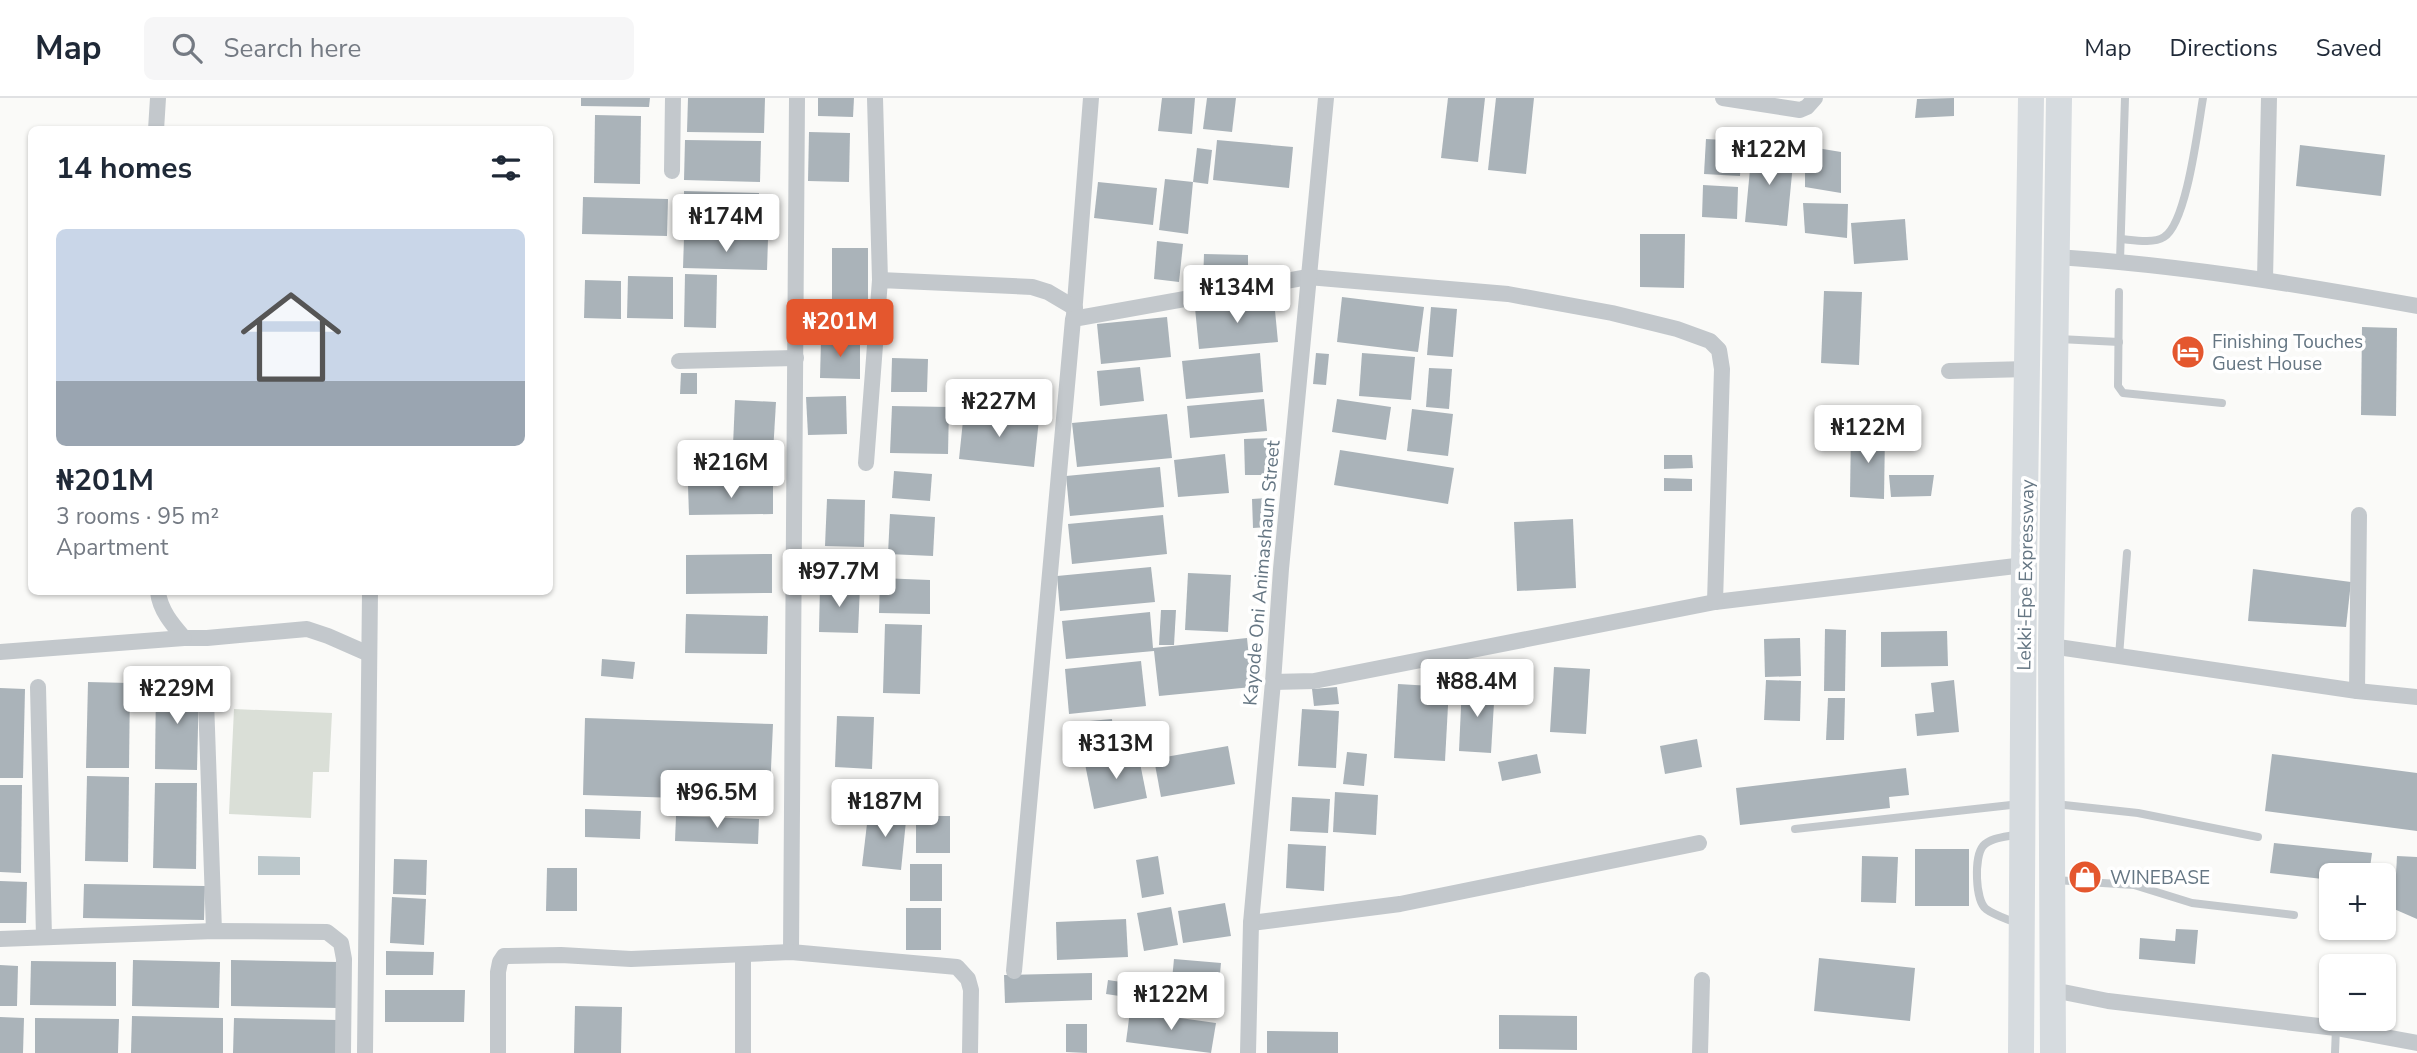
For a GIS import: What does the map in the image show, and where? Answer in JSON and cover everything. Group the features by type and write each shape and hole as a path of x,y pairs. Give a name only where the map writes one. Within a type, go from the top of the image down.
{"highway":[{"name":"Lekki-Epe Expressway","path":"2021,1053 2024,565 2031,98"},
{"name":"Lekki-Epe Expressway","path":"2053,1053 2052,646 2059,98"}],"street":[{"path":"156,126 158,98"},
{"path":"672,171 673,98"},
{"path":"791,953 797,98"},
{"path":"866,463 880,281 875,98"},
{"path":"1014,971 1091,98"},
{"name":"Kayode Oni Animashaun Street","path":"1248,1053 1251,923 1281,569 1326,98"},
{"path":"1723,98 1800,110 1815,98"},
{"path":"2265,279 2269,98"},
{"path":"2057,257 2120,261 2265,279 2417,306"},
{"path":"880,281 1032,287 1048,292 1074,314 1308,277 1507,294 1612,313 1677,329 1710,341 1719,350 1722,369 1715,601"},
{"path":"679,360 796,358"},
{"path":"1949,371 2028,369"},
{"path":"2357,691 2359,515"},
{"path":"1273,682 1314,681 1715,601 2024,565"},
{"path":"158,595 170,622 184,638"},
{"path":"365,1053 370,595"},
{"path":"0,652 307,629 328,635 369,654"},
{"path":"2052,646 2357,691 2417,697"},
{"path":"38,687 44,937"},
{"path":"206,700 214,931"},
{"path":"1251,923 1400,904 1699,844"},
{"path":"0,939 214,931 327,932 341,943 345,959 343,1053"},
{"path":"498,1053 498,972 504,956 561,955 631,959 791,953 957,967 968,979 971,990 970,1053"},
{"path":"743,955 743,1053"},
{"path":"1700,1053 1702,981"},
{"path":"2053,990 2108,1001 2319,1026"},
{"path":"2352,1031 2417,1043"}],"lane":[{"path":"2120,261 2125,98"},
{"path":"2121,239 2153,241 2170,232 2185,197 2203,98"},
{"path":"2119,292 2118,386 2123,393 2222,403"},
{"path":"2056,339 2119,342"},
{"path":"2119,656 2127,553"},
{"path":"2052,803 2113,809 2258,837"},
{"path":"1795,829 2023,804"},
{"path":"2022,925 1986,908 1979,899 1977,886 1979,855 1983,847 1991,840 2023,834"},
{"path":"2053,880 2134,885 2192,903 2294,915"},
{"path":"2334,1053 2336,1031"}],"shaded area":[{"path":"234,709 332,713 329,772 313,772 311,818 229,814"},
{"path":"258,856 300,857 300,875 258,875"}],"building":[{"path":"581,98 650,98 649,107 581,106"},
{"path":"688,98 765,98 764,133 687,132"},
{"path":"818,98 854,98 853,117 818,116"},
{"path":"1162,98 1195,98 1192,134 1158,131"},
{"path":"1207,98 1236,98 1232,132 1203,129"},
{"path":"1448,98 1485,98 1478,162 1441,158"},
{"path":"1496,98 1534,98 1526,174 1488,170"},
{"path":"1954,98 1954,116 1915,118 1917,99"},
{"path":"595,115 641,116 640,184 594,183"},
{"path":"809,132 850,133 849,182 808,181"},
{"path":"1706,139 1742,141 1740,176 1704,174"},
{"path":"685,140 761,141 760,182 684,180"},
{"path":"1217,140 1293,147 1289,188 1213,180"},
{"path":"2300,145 2385,155 2381,196 2296,186"},
{"path":"1805,146 1841,152 1841,193 1805,187"},
{"path":"1197,148 1212,150 1208,184 1193,182"},
{"path":"1752,148 1794,153 1787,226 1745,222"},
{"path":"1165,179 1193,182 1188,234 1159,230"},
{"path":"1098,182 1157,188 1153,225 1094,218"},
{"path":"1703,185 1738,187 1737,219 1702,217"},
{"path":"684,191 759,193 759,225 684,224"},
{"path":"583,197 668,199 667,236 582,234"},
{"path":"1803,203 1848,204 1847,238 1805,233"},
{"path":"1905,219 1908,260 1854,264 1851,223"},
{"path":"1640,234 1685,234 1684,288 1640,287"},
{"path":"684,238 768,239 767,270 683,268"},
{"path":"1157,241 1183,244 1179,282 1154,279"},
{"path":"832,248 868,248 868,325 832,325"},
{"path":"1204,254 1248,255 1248,284 1203,283"},
{"path":"685,274 717,275 716,328 684,327"},
{"path":"628,276 673,277 673,319 627,318"},
{"path":"585,280 621,281 621,319 584,318"},
{"path":"1824,291 1862,292 1859,365 1821,363"},
{"path":"1342,297 1424,307 1418,352 1337,342"},
{"path":"1274,300 1278,342 1199,349 1195,308"},
{"path":"1431,307 1457,309 1453,357 1427,355"},
{"path":"1167,317 1171,357 1101,364 1097,324"},
{"path":"2362,327 2397,328 2396,416 2361,415"},
{"path":"821,340 860,340 860,379 820,378"},
{"path":"1260,353 1263,392 1186,399 1182,361"},
{"path":"1316,353 1329,354 1326,385 1313,384"},
{"path":"1362,353 1415,357 1411,400 1359,396"},
{"path":"892,358 928,359 927,392 891,392"},
{"path":"1140,367 1144,401 1100,406 1097,371"},
{"path":"1429,368 1452,369 1449,409 1426,407"},
{"path":"681,373 697,373 697,394 680,394"},
{"path":"846,396 847,434 808,435 806,397"},
{"path":"1264,399 1267,431 1190,438 1187,406"},
{"path":"1337,399 1391,407 1386,440 1332,432"},
{"path":"735,400 776,402 772,470 732,468"},
{"path":"892,406 949,407 948,454 890,453"},
{"path":"1412,409 1453,414 1448,456 1407,451"},
{"path":"964,411 1039,419 1034,467 959,459"},
{"path":"1167,414 1172,458 1077,467 1072,423"},
{"path":"1851,430 1885,432 1884,499 1850,497"},
{"path":"1273,438 1273,475 1245,475 1244,439"},
{"path":"1340,450 1454,468 1448,504 1334,485"},
{"path":"1225,454 1229,493 1178,497 1174,460"},
{"path":"1664,455 1692,455 1693,468 1664,469"},
{"path":"1160,467 1164,507 1070,516 1066,476"},
{"path":"894,471 932,474 930,501 892,498"},
{"path":"1889,475 1934,475 1931,496 1891,497"},
{"path":"1664,478 1692,479 1692,491 1664,491"},
{"path":"688,486 773,486 773,514 689,515"},
{"path":"1267,498 1268,527 1253,528 1252,499"},
{"path":"827,499 865,500 864,547 825,546"},
{"path":"890,514 935,517 933,556 888,554"},
{"path":"1163,515 1167,554 1072,564 1068,524"},
{"path":"1573,519 1576,588 1517,591 1514,522"},
{"path":"772,554 772,593 686,594 686,555"},
{"path":"1151,567 1155,602 1060,611 1057,576"},
{"path":"2253,569 2351,582 2346,627 2248,621"},
{"path":"1188,573 1231,575 1228,632 1185,630"},
{"path":"880,578 930,580 930,614 879,613"},
{"path":"820,585 860,586 858,633 819,632"},
{"path":"1161,610 1176,610 1174,645 1159,645"},
{"path":"1150,612 1153,648 1247,638 1252,687 1159,696 1154,651 1066,659 1062,621"},
{"path":"686,614 768,616 767,654 685,653"},
{"path":"885,624 922,625 920,694 883,693"},
{"path":"1825,629 1846,630 1845,691 1824,691"},
{"path":"1947,631 1948,666 1881,667 1881,632"},
{"path":"1800,638 1801,676 1765,677 1764,639"},
{"path":"602,659 635,662 633,679 601,676"},
{"path":"1141,661 1146,706 1069,714 1065,669"},
{"path":"1554,667 1590,669 1586,734 1550,732"},
{"path":"1766,680 1801,681 1800,721 1764,720"},
{"path":"1954,680 1959,732 1917,736 1915,714 1934,712 1931,683"},
{"path":"88,682 130,683 129,768 86,768"},
{"path":"156,683 199,684 197,770 155,769"},
{"path":"1398,684 1449,687 1445,761 1394,758"},
{"path":"1462,685 1495,686 1491,753 1459,751"},
{"path":"1337,687 1339,704 1314,706 1312,689"},
{"path":"0,688 25,689 23,778 0,778"},
{"path":"1828,698 1845,698 1844,740 1826,740"},
{"path":"1302,709 1339,711 1336,768 1298,766"},
{"path":"837,716 874,717 872,769 835,767"},
{"path":"585,718 773,724 770,791 678,788 678,798 583,795"},
{"path":"1112,719 1115,755 1070,759 1067,723"},
{"path":"1697,739 1702,767 1665,774 1660,746"},
{"path":"1228,746 1235,784 1161,797 1154,759"},
{"path":"1347,752 1367,754 1364,786 1343,784"},
{"path":"1138,753 1147,798 1094,809 1085,764"},
{"path":"1537,754 1541,773 1502,781 1498,762"},
{"path":"2272,754 2417,773 2417,831 2265,811"},
{"path":"1906,768 1909,795 1889,797 1890,808 1740,825 1736,788"},
{"path":"87,776 129,777 128,862 85,861"},
{"path":"155,783 197,783 196,869 153,868"},
{"path":"0,785 22,785 21,873 0,872"},
{"path":"1335,792 1378,795 1376,835 1333,832"},
{"path":"1292,797 1330,799 1328,833 1290,831"},
{"path":"869,807 907,811 901,870 862,866"},
{"path":"585,809 641,811 640,839 585,837"},
{"path":"676,816 759,819 758,844 675,841"},
{"path":"916,816 950,816 950,853 916,853"},
{"path":"2274,843 2372,853 2371,863 2319,863 2319,879 2270,873"},
{"path":"1288,844 1326,846 1324,891 1286,888"},
{"path":"1915,849 1969,849 1969,906 1915,906"},
{"path":"1158,856 1164,894 1142,898 1136,860"},
{"path":"1862,856 1898,857 1896,903 1861,902"},
{"path":"2397,856 2417,857 2417,919 2396,910"},
{"path":"394,859 427,860 426,895 393,894"},
{"path":"910,864 942,864 942,901 910,901"},
{"path":"547,868 577,868 577,911 546,911"},
{"path":"0,881 27,882 26,923 0,923"},
{"path":"84,884 205,886 204,920 83,918"},
{"path":"392,897 426,899 424,945 390,943"},
{"path":"1225,903 1231,936 1183,943 1178,911"},
{"path":"1171,907 1178,945 1144,951 1137,913"},
{"path":"906,908 941,908 941,950 906,950"},
{"path":"1126,919 1128,957 1057,960 1056,922"},
{"path":"2176,929 2198,930 2195,964 2139,959 2140,938 2175,941"},
{"path":"386,951 434,952 433,975 386,975"},
{"path":"1819,958 1915,968 1910,1021 1814,1011"},
{"path":"1174,959 1221,963 1217,1005 1170,1000"},
{"path":"133,960 220,962 219,1008 132,1006"},
{"path":"231,960 338,962 338,1008 231,1006"},
{"path":"31,961 116,962 116,1006 30,1005"},
{"path":"0,965 18,966 17,1006 0,1006"},
{"path":"1092,973 1092,1000 1005,1003 1004,975"},
{"path":"1108,980 1155,987 1153,1001 1106,994"},
{"path":"385,990 465,990 464,1022 385,1022"},
{"path":"575,1006 622,1007 621,1053 574,1053"},
{"path":"1130,1011 1216,1023 1211,1053 1126,1042"},
{"path":"1499,1015 1577,1016 1577,1050 1499,1049"},
{"path":"132,1016 223,1018 223,1053 131,1053"},
{"path":"0,1017 24,1018 23,1053 0,1053"},
{"path":"35,1018 119,1019 118,1053 35,1053"},
{"path":"234,1018 338,1020 338,1053 233,1053"},
{"path":"1066,1024 1087,1024 1087,1053 1066,1052"},
{"path":"1267,1031 1338,1032 1338,1053 1267,1053"}],"place":[{"name":"Finishing Touches Guest House","path":"2188,352"},
{"name":"WINEBASE","path":"2085,877"}]}
